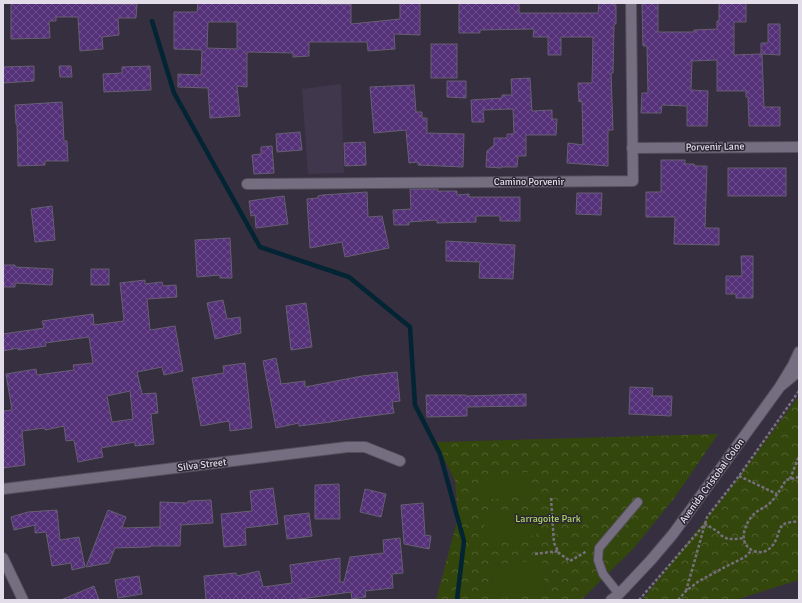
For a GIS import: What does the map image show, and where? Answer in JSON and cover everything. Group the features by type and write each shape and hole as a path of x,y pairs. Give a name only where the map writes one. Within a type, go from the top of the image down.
{"street":[{"name":"Camino Porvenir","path":"247,184 633,181 631,3"},
{"name":"Porvenir Lane","path":"632,148 799,147"},
{"name":"Avenida Cristobal Colon","path":"615,597 651,560 673,534 779,388 793,366 799,352"},
{"path":"779,388 799,371"},
{"name":"Silva Street","path":"3,489 347,447 365,447 400,461"},
{"path":"3,558 23,600"}],"lane":[{"path":"615,597 603,574 598,560 599,548 638,502"}],"path":[{"path":"686,591 707,517 739,476 799,391"},
{"path":"790,479 799,456"},
{"path":"739,476 777,494"},
{"path":"799,477 786,480 769,504 754,514 747,523 744,532 746,545 752,550 765,552 770,549 777,540 780,528 784,524 799,521"},
{"path":"551,498 554,543 559,553 570,561 587,551"},
{"path":"705,524 728,539 744,538"},
{"path":"639,600 705,524"},
{"path":"678,600 686,591 699,581 746,557 752,550"},
{"path":"535,554 558,551"}],"shaded area":[{"path":"341,84 344,173 308,174 302,89"}],"green space":[{"path":"799,396 799,580 735,600 642,600 730,489"},
{"name":"Larragoite Park","path":"718,434 675,497 634,548 581,600 436,600 458,517 455,481 436,442"},
{"path":"531,472 533,495 482,500 480,476"},
{"path":"535,512 536,535 486,540 484,516"},
{"path":"542,560 545,594 492,599 490,565"}],"building":[{"path":"11,3 137,4 136,18 118,18 119,35 102,37 103,49 80,51 78,17 56,17 56,21 49,21 50,38 11,39"},
{"path":"198,3 351,4 351,24 400,19 400,3 420,3 420,35 394,34 395,49 368,51 367,42 309,42 309,56 293,57 293,53 247,52 247,87 237,86 240,116 210,118 208,88 178,87 178,74 201,75 202,50 174,49 174,12 197,12","holes":["208,22 237,22 237,49 207,48"]},
{"path":"459,3 519,3 519,13 598,13 599,3 614,3 614,5 616,5 613,73 611,73 613,130 608,130 608,166 567,163 568,143 583,145 582,101 579,102 578,83 592,83 593,37 561,37 561,55 548,55 548,37 533,37 534,29 480,30 480,33 459,33"},
{"path":"642,3 658,3 658,32 694,32 694,30 717,29 717,21 719,21 719,3 746,3 746,22 734,22 734,55 761,54 761,43 768,43 768,24 780,24 780,55 762,54 764,107 780,107 780,126 749,126 748,97 746,97 746,91 717,91 717,60 692,61 691,90 708,91 707,126 687,126 687,106 662,105 661,113 641,113 642,93 648,93 647,46 643,46"},
{"path":"431,44 457,44 457,78 431,78"},
{"path":"34,66 34,81 3,83 3,67"},
{"path":"59,66 71,66 72,77 60,77"},
{"path":"150,66 151,90 104,92 103,74 122,73 122,67"},
{"path":"530,78 532,111 552,110 552,119 557,119 556,135 526,135 526,156 518,156 517,167 486,167 487,151 494,145 494,138 507,138 507,134 514,134 513,109 483,110 484,122 472,122 471,100 502,98 502,95 512,95 511,79"},
{"path":"447,81 466,81 466,98 447,97"},
{"path":"414,85 416,112 422,112 422,118 427,118 427,133 464,134 463,167 418,165 418,162 409,163 406,130 374,133 370,87"},
{"path":"62,102 64,141 67,141 68,161 45,161 45,165 18,166 15,105"},
{"path":"300,132 302,150 277,152 276,134"},
{"path":"365,142 366,165 345,166 344,143"},
{"path":"272,146 274,173 254,174 252,155 261,154 261,147"},
{"path":"661,160 685,160 685,164 707,166 705,228 719,228 719,245 674,244 675,217 646,217 646,192 661,192"},
{"path":"728,168 786,168 786,196 728,196"},
{"path":"410,189 457,191 457,195 469,194 469,197 520,197 520,221 500,221 500,216 476,216 476,222 437,223 437,220 409,222 409,225 394,225 393,210 411,209"},
{"path":"367,192 368,217 382,216 389,248 345,257 342,242 310,248 307,199 318,198 318,196 322,195"},
{"path":"577,193 602,193 601,215 576,214"},
{"path":"284,196 288,224 256,228 255,215 251,216 249,201"},
{"path":"52,206 55,240 35,242 31,209"},
{"path":"230,238 232,278 220,278 220,275 197,277 195,240"},
{"path":"446,241 515,245 513,279 479,278 480,262 446,261"},
{"path":"741,256 753,256 753,298 736,298 736,294 726,294 726,276 742,276"},
{"path":"3,265 53,269 52,285 15,283 15,287 3,287"},
{"path":"91,269 109,269 109,285 91,285"},
{"path":"145,280 145,284 162,282 163,286 176,285 177,297 147,299 150,330 175,326 183,371 164,375 162,367 137,372 142,394 156,393 158,413 151,414 154,444 135,446 135,442 101,448 103,457 78,462 74,440 66,441 64,426 45,430 45,428 22,431 25,465 3,468 3,411 12,410 6,374 36,369 37,375 74,370 73,365 93,363 89,337 45,343 46,346 18,350 18,348 3,351 3,334 44,328 42,321 93,314 94,325 124,321 120,283","holes":["130,391 133,419 112,422 107,396"]},
{"path":"223,300 227,319 240,317 241,333 215,339 207,303"},
{"path":"306,303 312,347 291,350 286,306"},
{"path":"276,358 281,384 305,381 305,387 362,376 397,372 400,401 392,402 394,413 299,426 299,423 276,428 263,361"},
{"path":"245,363 252,428 230,431 229,421 201,426 192,378 224,373 223,366"},
{"path":"630,387 653,388 652,396 672,396 671,416 629,414"},
{"path":"526,394 526,406 467,407 467,416 427,417 426,395 466,396"},
{"path":"339,484 340,519 315,519 315,485"},
{"path":"273,488 278,524 245,528 246,545 224,547 221,514 252,511 250,491"},
{"path":"365,489 386,494 381,517 360,512"},
{"path":"211,500 213,523 181,525 180,546 115,548 109,563 86,567 108,510 126,517 122,528 160,527 160,502 188,503 188,501"},
{"path":"423,503 425,535 431,536 429,549 404,544 401,505"},
{"path":"57,510 60,540 79,537 85,567 72,570 71,563 52,566 46,532 35,533 35,525 14,530 11,517 28,512"},
{"path":"309,513 312,536 287,539 284,516"},
{"path":"400,538 403,573 392,574 393,588 365,591 366,597 352,599 351,592 293,600 206,600 204,576 236,573 237,576 259,571 263,587 292,583 290,565 340,558 340,582 344,582 350,557 384,553 383,540"},
{"path":"139,576 142,594 118,598 115,580"},
{"path":"94,586 99,600 61,600"}],"waterway":[{"path":"152,21 174,93 260,247 349,277 410,327 415,405 440,454 464,541 457,600"}]}
